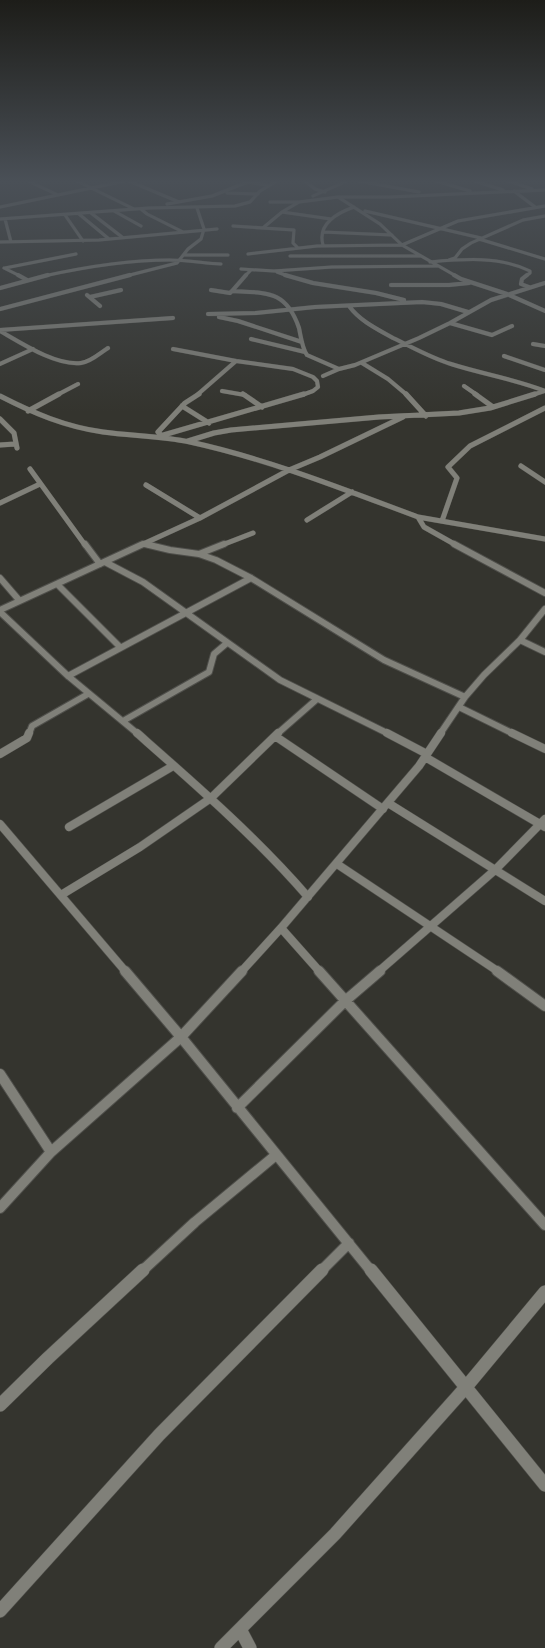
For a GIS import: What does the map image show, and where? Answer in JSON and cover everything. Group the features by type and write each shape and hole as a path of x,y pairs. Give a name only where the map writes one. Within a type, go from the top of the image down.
{"street":[{"path":"5,268 56,258"},
{"path":"0,309 174,264 180,261 182,258"},
{"path":"423,258 461,279 507,294 545,312"},
{"path":"448,260 455,258"},
{"path":"0,288 27,280 116,264 152,260 222,264"},
{"path":"430,262 448,260 499,262 530,271 530,273 522,279 521,284 530,287"},
{"path":"0,266 27,280"},
{"path":"241,269 274,271 332,267 437,266"},
{"path":"232,291 252,270"},
{"path":"274,271 289,278 316,285 378,294 412,302"},
{"path":"391,285 449,285 471,283"},
{"path":"323,376 339,369 362,363 405,344 450,323 482,304 507,294 545,283"},
{"path":"80,289 100,306"},
{"path":"90,297 121,290"},
{"path":"211,290 230,293 232,291 273,295 283,300 298,325 305,352"},
{"path":"302,342 238,321 206,314 412,302 441,304 468,312"},
{"path":"349,306 360,318 405,344 449,364 522,382 545,391"},
{"path":"0,331 173,318"},
{"path":"450,323 492,335 512,326"},
{"path":"0,331 33,349 73,364 88,361 108,348"},
{"path":"251,339 305,352 312,358 339,369"},
{"path":"533,344 545,346"},
{"path":"0,364 33,349"},
{"path":"156,438 313,391 318,387 317,382 313,377 293,369 236,361 173,349"},
{"path":"504,356 545,370"},
{"path":"162,436 158,432 182,406 199,394 236,361"},
{"path":"362,363 378,371 420,407 426,416"},
{"path":"28,411 78,384"},
{"path":"464,386 493,407"},
{"path":"222,391 243,394 262,407"},
{"path":"188,442 214,433 230,430 379,417 426,416 472,411 493,407 545,391"},
{"path":"0,396 48,420 92,430 188,442 289,470 418,517 545,539"},
{"path":"182,406 209,423"},
{"path":"442,521 457,478 448,467 470,446 545,408"},
{"path":"308,896 287,873 211,798 123,721 88,694 0,611 19,600 200,518 289,470 320,457 403,417"},
{"path":"0,419 14,434 16,446 0,445"},
{"path":"521,466 545,482"},
{"path":"30,469 40,484 103,563 143,582 280,680 357,717 543,823 495,870 345,1001 237,1108"},
{"path":"0,503 40,484"},
{"path":"146,485 200,518"},
{"path":"307,520 352,492"},
{"path":"418,517 424,527 431,532 545,593"},
{"path":"199,554 253,533"},
{"path":"144,544 170,550 199,554 251,578 384,660 465,697"},
{"path":"0,578 19,600"},
{"path":"68,676 251,578"},
{"path":"57,584 120,647"},
{"path":"1,1205 51,1152 181,1037 281,928 386,806 426,755 465,697 484,675 520,640 545,609"},
{"path":"520,640 545,652"},
{"path":"123,721 209,672 212,667 213,656 216,651 227,643"},
{"path":"0,754 27,738 32,726 88,694"},
{"path":"61,895 140,846 211,798 275,736 317,699"},
{"path":"459,707 545,749"},
{"path":"275,736 386,806 545,901"},
{"path":"69,827 173,766"},
{"path":"0,824 181,1037 237,1108 349,1242 545,1485"},
{"path":"337,864 504,976 545,1006"},
{"path":"281,928 545,1225"},
{"path":"0,1074 51,1152"},
{"path":"0,1405 48,1358 194,1222 276,1155"},
{"path":"0,1611 158,1435 349,1242"},
{"path":"222,1648 335,1534 466,1387 545,1292"},
{"path":"240,1629 250,1648"}]}
